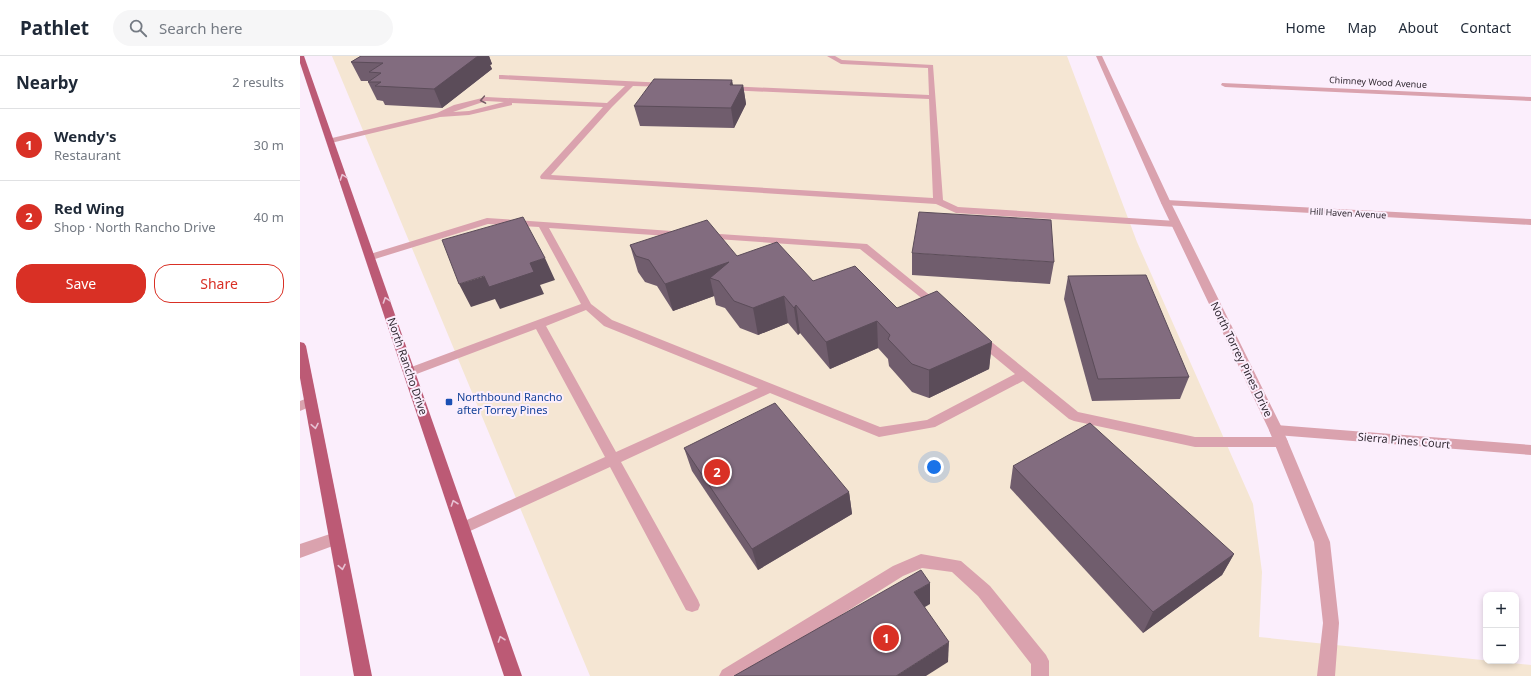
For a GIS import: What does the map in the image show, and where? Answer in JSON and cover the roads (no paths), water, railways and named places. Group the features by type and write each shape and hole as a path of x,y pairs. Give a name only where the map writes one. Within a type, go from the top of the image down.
{"main road":[{"name":"North Rancho Drive","path":"300,56 305,80 330,141 372,257 513,676"},
{"path":"300,346 305,404 336,538 363,676"}],"street":[{"path":"830,56 841,62 931,66 938,201"},
{"name":"North Torrey Pines Drive","path":"1099,56 1166,203 1276,430 1322,542 1331,623 1326,676"},
{"path":"502,77 670,86"},
{"path":"631,84 609,105 544,177 938,201 956,210 1176,224"},
{"name":"Chimney Wood Avenue","path":"1225,85 1531,99"},
{"path":"718,88 933,97"},
{"path":"330,141 440,116 469,113 522,100 609,105"},
{"name":"Hill Haven Avenue","path":"1166,203 1531,222"},
{"path":"372,257 487,221 863,246 944,311"},
{"path":"543,225 587,306 608,323 879,432 930,424 1024,375"},
{"path":"410,372 587,306"},
{"path":"538,324 614,460 692,605"},
{"path":"968,330 1074,416 1195,442 1281,442"},
{"path":"463,528 769,388"},
{"name":"Sierra Pines Court","path":"1276,430 1531,450"},
{"path":"300,551 336,538"},
{"path":"728,676 898,571 921,561 956,566 984,590 1040,661 1040,676"}],"place":[{"name":"Northbound Rancho after Torrey Pines","path":"449,402"},
{"name":"Red Wing","path":"717,472"},
{"name":"Wendy's","path":"886,638"}]}
